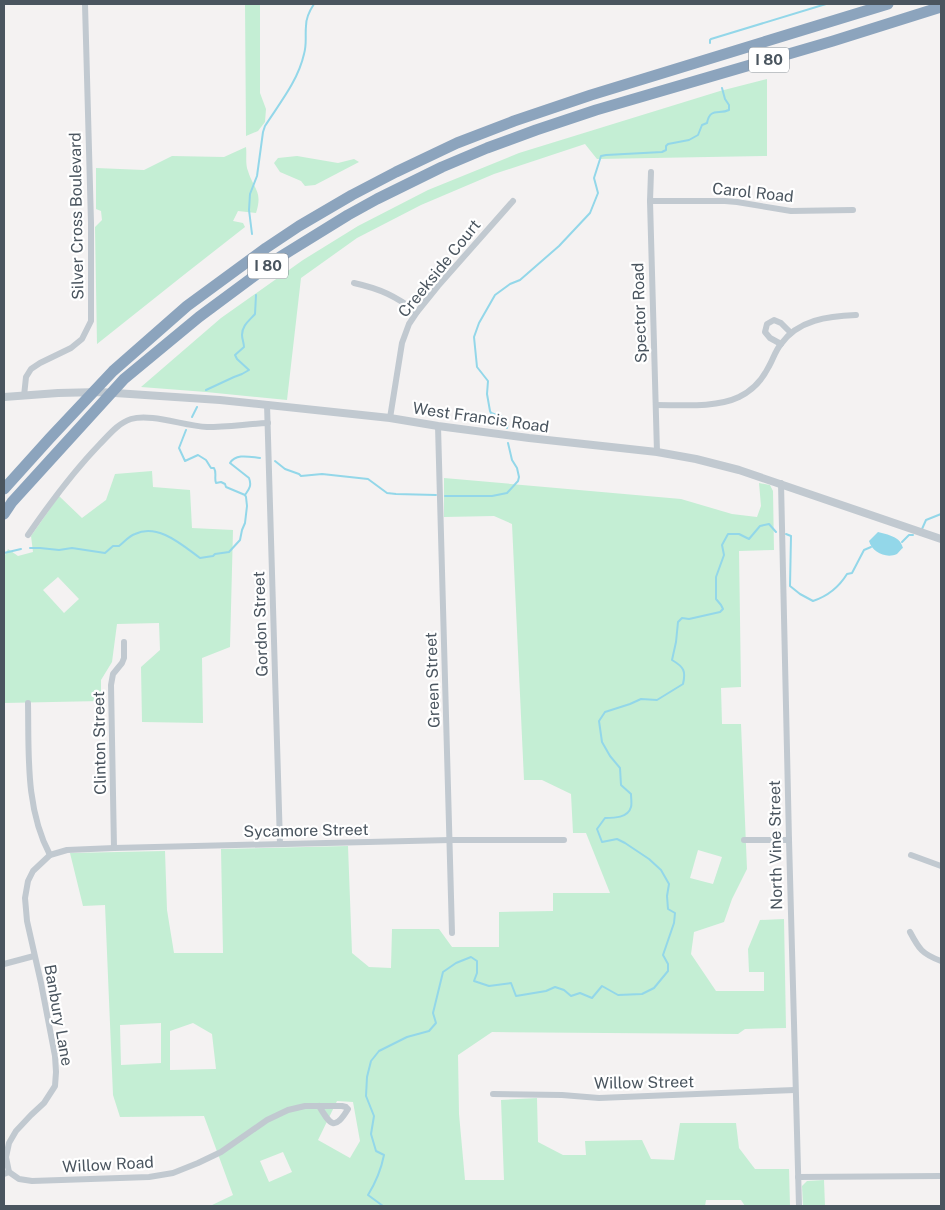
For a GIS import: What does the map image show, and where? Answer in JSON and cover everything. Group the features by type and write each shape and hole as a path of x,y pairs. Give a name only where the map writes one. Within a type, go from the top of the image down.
{"highway":[{"name":"I 80","path":"4,489 113,371 187,306 266,248 352,195 457,143 514,120 888,4"},
{"name":"I 80","path":"4,514 12,502 124,379 199,317 263,269 315,235 370,203 442,167 544,127 941,7"}],"street":[{"name":"Silver Cross Boulevard","path":"24,396 26,377 31,369 70,348 82,339 91,321 91,223 84,4"},
{"name":"Spector Road","path":"651,172 650,202 657,452"},
{"name":"Creekside Court","path":"390,418 403,342 409,324 417,312 513,201"},
{"name":"Carol Road","path":"650,202 725,201 791,211 853,210"},
{"path":"354,283 384,292 402,301 417,312"},
{"path":"656,405 720,404 740,397 759,381 781,344 802,325 831,316 856,315"},
{"path":"781,344 770,338 765,332 767,324 774,320 781,323 791,333"},
{"name":"West Francis Road","path":"4,397 100,392 267,404 390,418 529,438 657,452 722,465 781,483 941,539"},
{"name":"Gordon Street","path":"267,404 280,844"},
{"path":"28,535 78,467 116,428 130,419 146,417 207,427 268,423"},
{"name":"Green Street","path":"438,426 452,933"},
{"name":"North Vine Street","path":"781,483 799,1206"},
{"name":"Clinton Street","path":"114,848 111,686 113,674 124,658 124,642"},
{"path":"28,702 31,796 42,840 50,855"},
{"name":"Sycamore Street","path":"50,855 67,850 114,848 450,840 564,840"},
{"path":"744,840 789,840"},
{"name":"Banbury Lane","path":"6,1173 6,1157 9,1143 16,1131 44,1103 55,1086 55,1056 27,921 25,898 28,881 33,871 50,855"},
{"path":"911,855 941,866"},
{"path":"910,932 919,950 941,960"},
{"path":"4,964 34,956"},
{"name":"Willow Street","path":"494,1094 562,1095 600,1098 795,1090"},
{"name":"Willow Road","path":"6,1173 19,1179 32,1181 149,1177 173,1172 222,1152 267,1120 288,1110 305,1106 319,1106"},
{"path":"798,1177 941,1176"}],"green space":[{"path":"245,4 260,4 260,93 266,109 265,122 258,131 246,136"},
{"path":"767,79 767,156 597,159 585,144 494,174 421,205 357,238 301,278 287,400 141,387 221,318 303,260 358,226 428,190 519,153 720,91"},
{"path":"246,147 247,168 259,200 256,213 238,211 233,221 243,223 245,227 97,344 95,227 102,220 101,211 96,209 96,168 144,170 172,156 224,157"},
{"path":"297,156 338,163 354,159 359,162 315,185 305,186 301,181 280,172 274,163 278,158"},
{"path":"152,471 153,487 190,490 192,528 233,530 230,647 202,658 203,723 142,722 141,667 160,650 159,623 117,624 112,662 101,680 101,701 4,703 4,557 8,549 18,556 33,552 31,536 59,496 82,518 106,500 115,474","holes":["58,577 79,599 64,613 43,590"]},
{"path":"444,478 681,499 732,514 757,517 761,506 759,483 770,485 773,491 774,550 739,551 741,687 721,688 722,724 741,724 747,869 732,899 724,922 694,932 691,954 716,991 764,991 764,972 749,972 748,949 760,920 784,919 786,1028 745,1029 738,1034 492,1032 458,1055 459,1114 465,1180 504,1180 501,1100 537,1098 538,1142 563,1155 586,1155 585,1141 642,1140 651,1159 674,1160 680,1123 736,1123 739,1148 755,1169 789,1169 790,1206 745,1206 741,1200 706,1200 705,1206 210,1206 233,1195 204,1116 120,1117 113,1095 105,905 83,906 70,853 165,851 167,910 174,953 223,953 221,849 348,846 352,953 369,967 391,968 392,929 439,929 452,947 499,947 499,912 553,911 553,893 610,893 586,833 573,833 571,794 542,780 524,780 512,524 494,516 444,517","holes":["698,850 722,857 713,884 690,878","161,1023 161,1063 121,1065 120,1025","193,1023 212,1034 216,1069 170,1070 170,1031","337,1101 353,1102 360,1141 350,1158 318,1140","283,1152 292,1172 269,1182 260,1161"]},
{"path":"824,1180 825,1206 803,1206 802,1186 807,1181"}],"water":[{"path":"878,532 896,538 903,548 897,554 888,556 880,554 869,541"}],"waterway":[{"path":"252,234 249,210 250,194 257,176 263,132 293,83 301,64 305,47 307,20 314,4"},
{"path":"710,43 711,39 826,4"},
{"path":"507,428 506,419 490,411 487,394 488,381 477,367 474,337 479,323 495,295 510,284 520,280 559,246 590,213 598,193 594,178 601,156 662,152 666,150 668,144 689,140 698,135 702,125 707,123 710,115 715,112 729,110 729,105 722,88"},
{"path":"206,390 249,370 235,355 244,347 242,331 255,314 256,295"},
{"path":"192,417 197,407"},
{"path":"30,548 59,550 72,548 105,553 113,546 119,546 133,535 144,531 152,531 161,533 178,542 200,558 229,552 240,540 245,523 246,497 226,487 221,482 216,483 214,468 211,468 206,460 198,455 185,461 179,448 186,430"},
{"path":"445,496 492,496 507,493 518,481 519,477 508,443"},
{"path":"245,495 250,485 249,478 230,463 239,457 260,458"},
{"path":"275,461 285,469 301,476 322,474 368,479 387,493 436,495"},
{"path":"922,529 926,520 941,514 941,517"},
{"path":"383,1206 368,1195 378,1176 384,1155 376,1151 371,1134 374,1116 366,1096 367,1077 371,1061 379,1051 407,1037 429,1031 436,1023 433,1013 443,972 456,963 471,957 477,961 477,973 474,981 489,986 511,983 516,996 546,991 555,987 564,990 571,996 580,993 592,998 602,986 618,995 642,994 654,988 668,971 668,964 663,955 674,923 675,913 668,909 667,896 669,884 661,870 649,859 617,839 602,842 597,829 605,818 620,817 627,813 631,807 631,794 621,785 620,768 602,742 599,721 605,712 641,699 657,700 683,684 683,670 672,660 678,622 682,618 689,619 720,612 723,609 716,599 716,577 724,555 722,545 728,534 739,534 749,539 760,526 769,524 776,532"},
{"path":"786,534 791,536 790,586 813,601 828,594 837,587 847,574 852,573 864,550 871,547"},
{"path":"902,542 909,535 913,535"},
{"path":"4,553 21,549"}]}
